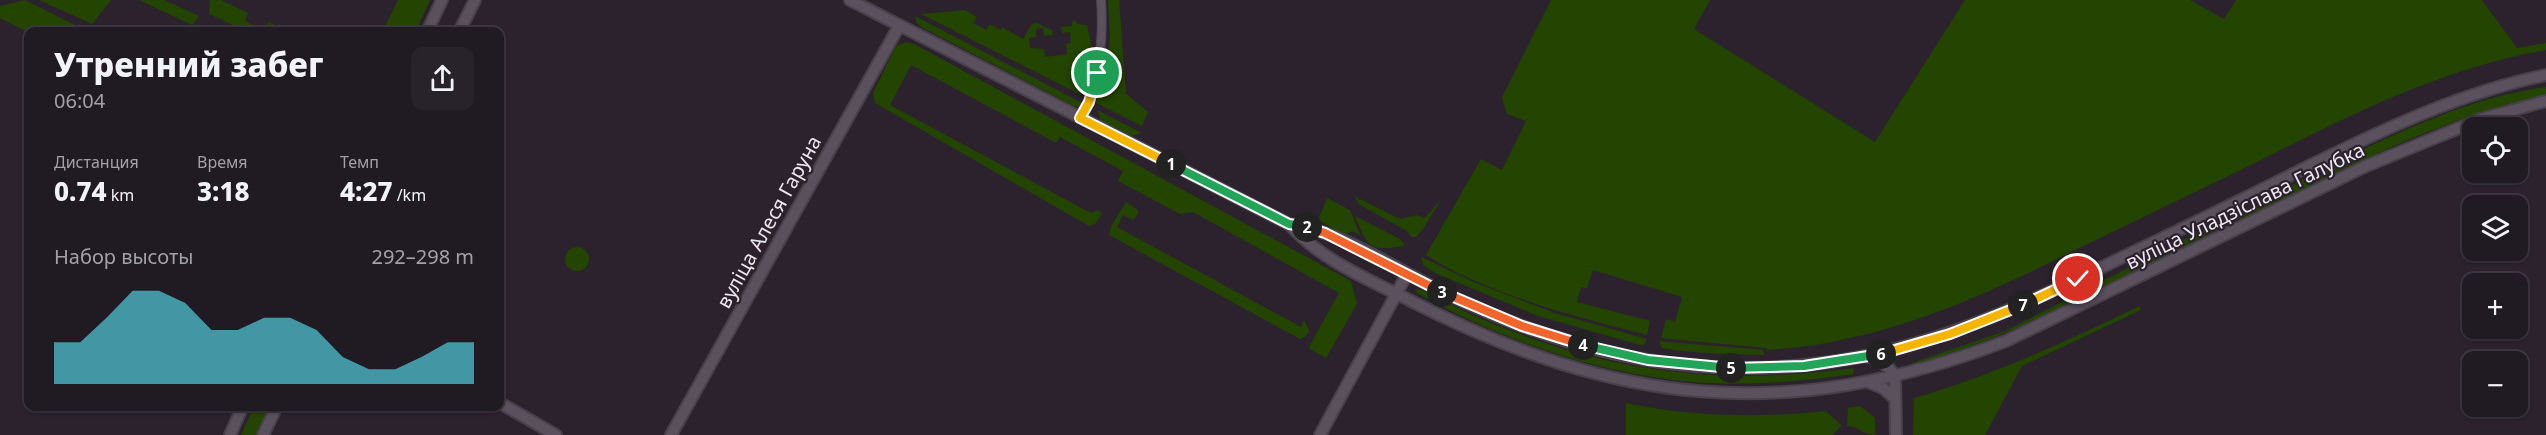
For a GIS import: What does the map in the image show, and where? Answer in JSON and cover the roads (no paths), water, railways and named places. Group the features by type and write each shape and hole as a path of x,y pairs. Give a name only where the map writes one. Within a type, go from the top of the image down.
{"main road":[{"path":"428,27 442,0"},
{"path":"462,27 475,0"},
{"name":"вуліца Уладзіслава Галубка","path":"850,0 1289,224 1325,233 1494,315 1550,336 1648,360 1712,367 1760,368 1811,365 1866,357 1971,327 2050,293 2393,126 2471,95 2546,75"},
{"name":"вуліца Алеся Гаруна","path":"670,435 899,26"},
{"name":"вуліца Уладзіслава Галубка","path":"1289,224 1315,250 1487,338 1529,354 1574,368 1644,384 1693,391 1751,394 1802,390 1867,382 1956,359 2006,341 2366,166 2421,142 2491,116 2546,101"},
{"path":"1320,435 1407,274"},
{"path":"1896,408 1892,396 1892,374 1897,354 1904,348"},
{"path":"1866,357 1876,359 1892,374 1896,435"},
{"path":"1867,382 1883,388 1892,396"},
{"path":"504,405 556,435"},
{"path":"230,435 241,411"},
{"path":"263,435 275,411"}],"street":[{"path":"1080,118 1091,96 1097,73 1101,47 1101,0"}]}
